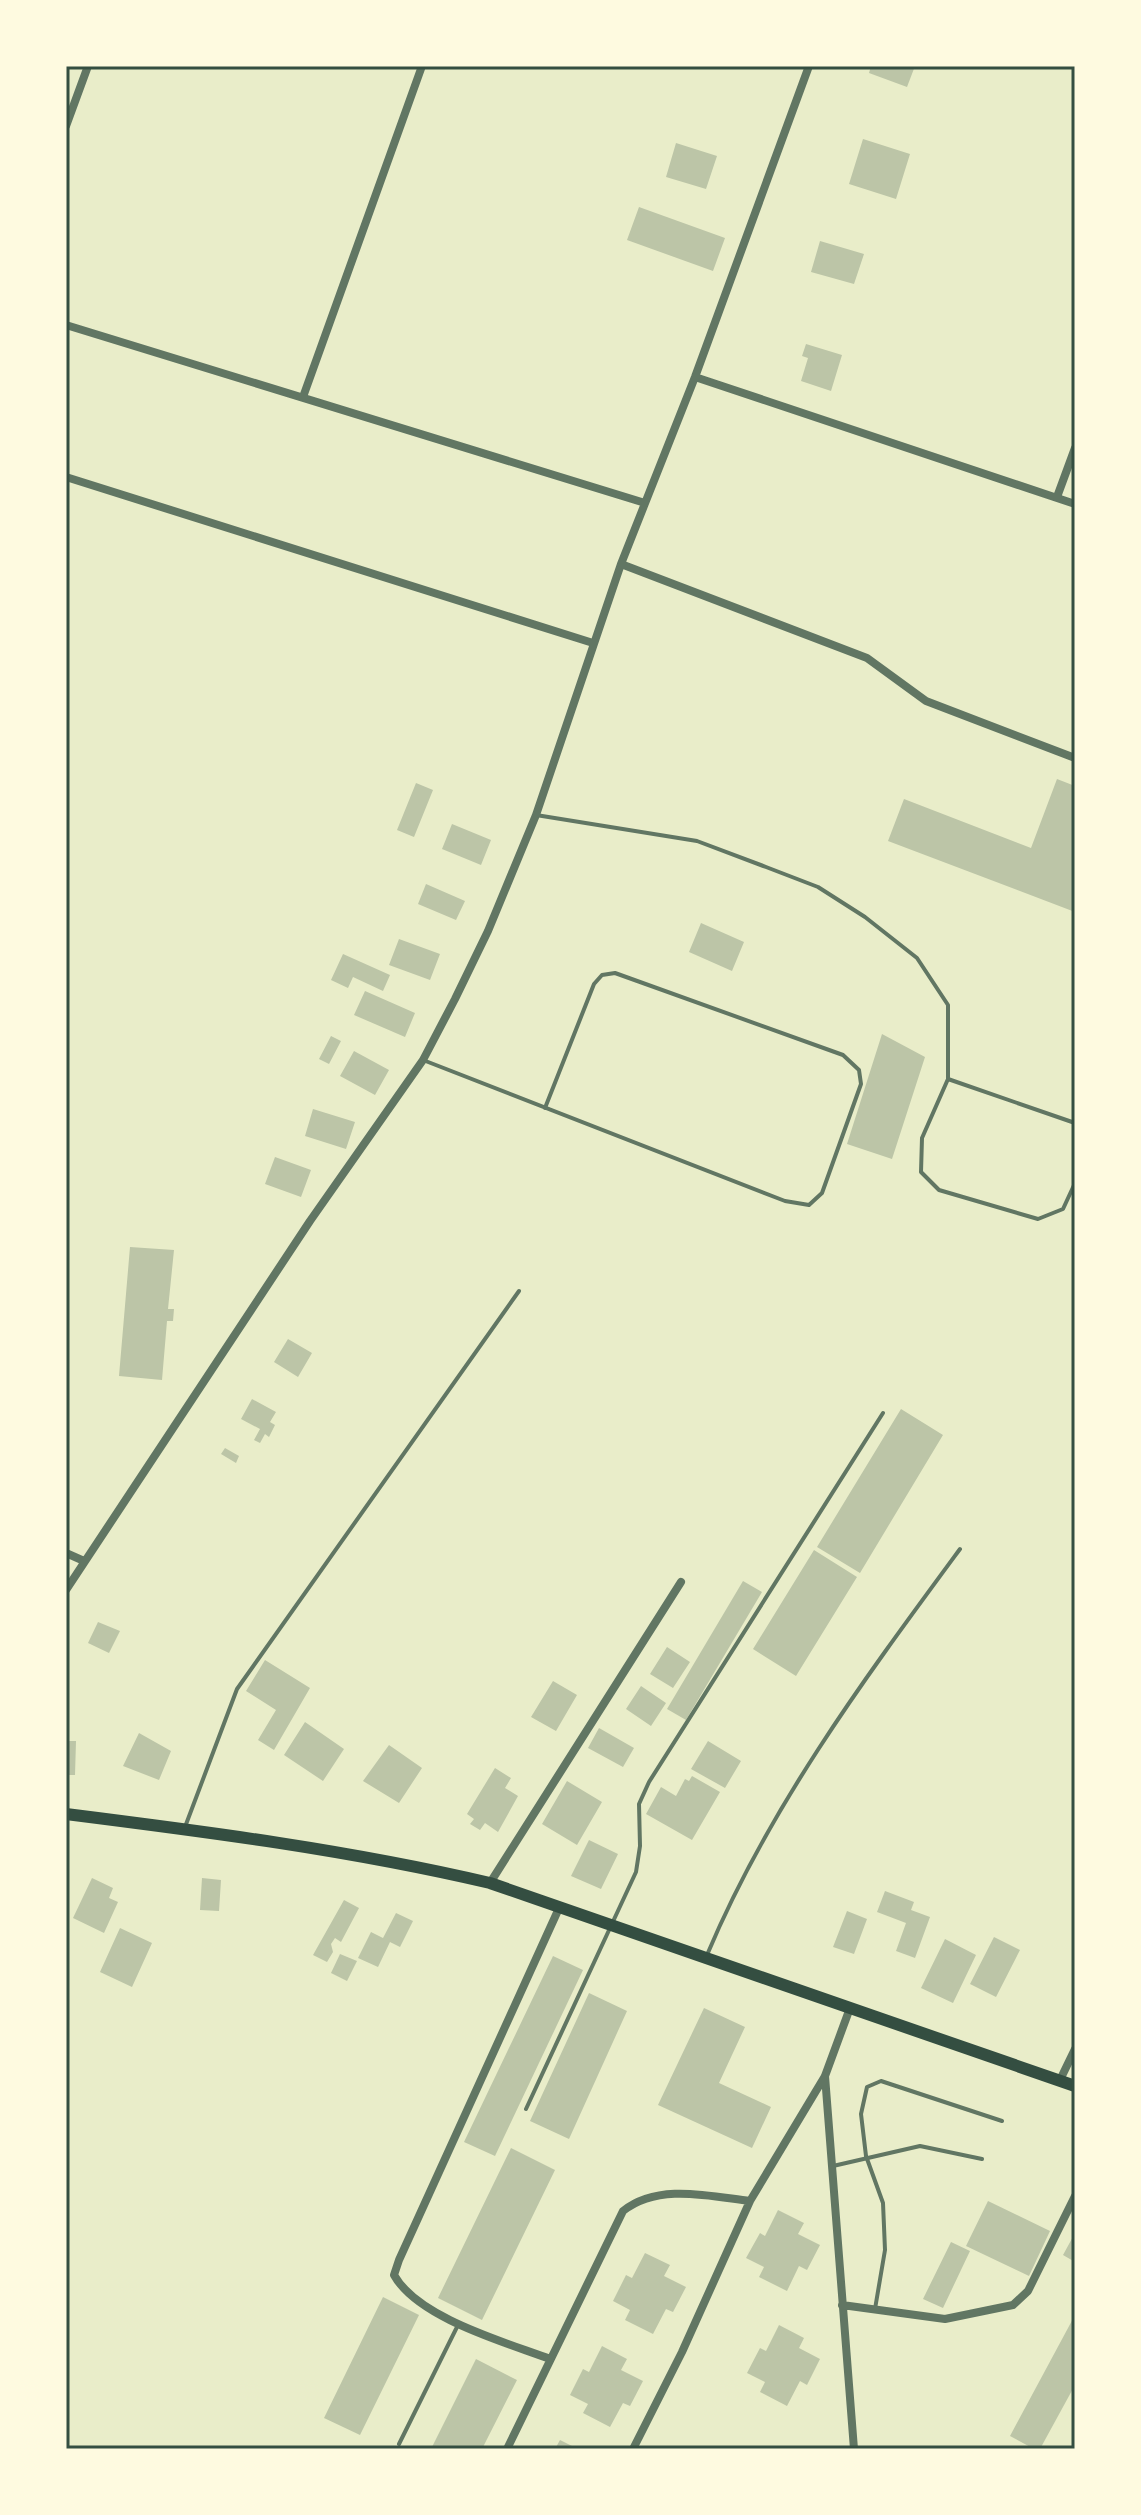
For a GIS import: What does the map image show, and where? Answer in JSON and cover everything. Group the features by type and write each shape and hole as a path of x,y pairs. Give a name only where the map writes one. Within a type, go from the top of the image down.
{"main road":[{"path":"66,1814 287,1842 418,1866 490,1883 1075,2086"}],"street":[{"path":"66,126 88,66"},
{"path":"303,397 422,66"},
{"path":"66,1590 310,1221 423,1060 488,931 536,815 621,564 695,377 809,66"},
{"path":"66,325 645,503"},
{"path":"695,377 1075,504"},
{"path":"1057,497 1075,448"},
{"path":"66,477 593,643"},
{"path":"621,564 867,658 926,701 1075,758"},
{"path":"66,1553 84,1561"},
{"path":"490,1883 681,1582"},
{"path":"550,2359 458,2325 409,2293 394,2275 560,1906"},
{"path":"633,2449 682,2352 750,2201 825,2076 850,2008"},
{"path":"1060,2080 1075,2049"},
{"path":"825,2076 854,2449"},
{"path":"507,2449 623,2211 635,2201 665,2195 750,2201"},
{"path":"842,2305 945,2319 1013,2305 1028,2291 1075,2196"}],"lane":[{"path":"536,815 697,841 818,887 865,917 917,958 948,1005 948,1079 922,1138 921,1172 939,1190 1038,1219 1063,1209 1075,1183"},
{"path":"423,1060 545,1108 785,1201 809,1205 822,1193 861,1084 859,1070 843,1055 615,973 602,975 594,984 545,1108"},
{"path":"948,1079 1075,1123"},
{"path":"185,1829 237,1689 519,1291"},
{"path":"526,2109 636,1872 640,1846 639,1804 649,1782 883,1413"},
{"path":"706,1958 749,1863 769,1828 850,1699 960,1549"},
{"path":"875,2309 885,2250 883,2203 866,2156 861,2114 867,2087 881,2081 1002,2121"},
{"path":"830,2166 920,2146 982,2159"},
{"path":"399,2444 458,2325"}],"building":[{"path":"871,66 915,66 907,87 869,73"},
{"path":"863,139 910,154 896,199 849,184"},
{"path":"676,143 717,156 706,189 666,177"},
{"path":"639,207 725,238 713,271 627,240"},
{"path":"820,241 864,254 854,284 811,272"},
{"path":"806,344 842,355 831,391 801,381 808,358 802,356"},
{"path":"1057,779 1075,786 1075,912 888,841 904,799 1031,848"},
{"path":"416,783 433,790 414,837 397,830"},
{"path":"452,824 491,840 481,865 442,849"},
{"path":"426,884 465,901 456,920 418,904"},
{"path":"701,923 744,942 732,971 689,952"},
{"path":"399,939 440,954 430,980 389,965"},
{"path":"343,954 390,975 383,991 353,977 348,988 331,980"},
{"path":"365,991 415,1013 405,1037 354,1015"},
{"path":"882,1034 925,1057 892,1159 847,1144"},
{"path":"331,1036 341,1041 329,1064 319,1059"},
{"path":"354,1051 389,1070 375,1095 340,1076"},
{"path":"313,1109 355,1122 346,1149 305,1136"},
{"path":"275,1157 311,1170 301,1197 265,1184"},
{"path":"130,1247 174,1250 168,1309 174,1309 173,1321 167,1321 162,1380 119,1376"},
{"path":"288,1339 312,1353 298,1377 274,1362"},
{"path":"252,1399 276,1412 270,1422 275,1425 269,1437 265,1434 260,1443 254,1440 260,1429 241,1419"},
{"path":"901,1409 943,1435 860,1573 817,1547"},
{"path":"225,1448 239,1456 236,1463 221,1454"},
{"path":"814,1550 857,1577 796,1676 753,1649"},
{"path":"743,1581 762,1592 686,1720 667,1709"},
{"path":"98,1622 120,1631 109,1653 88,1643"},
{"path":"667,1647 690,1662 673,1688 650,1674"},
{"path":"265,1660 310,1688 274,1750 258,1740 276,1710 246,1691"},
{"path":"553,1681 577,1695 556,1731 531,1717"},
{"path":"641,1686 666,1703 651,1726 626,1709"},
{"path":"305,1722 344,1749 323,1781 284,1755"},
{"path":"599,1728 634,1748 623,1767 588,1748"},
{"path":"139,1733 171,1751 159,1780 123,1766"},
{"path":"66,1741 76,1741 75,1775 66,1775"},
{"path":"708,1741 741,1761 725,1788 691,1769"},
{"path":"389,1745 422,1768 399,1803 363,1781"},
{"path":"495,1768 511,1778 505,1788 518,1796 498,1832 485,1823 480,1830 470,1824 474,1819 467,1814"},
{"path":"692,1776 720,1792 692,1840 646,1814 661,1787 676,1796 685,1779 689,1781"},
{"path":"567,1781 602,1802 577,1845 542,1824"},
{"path":"589,1840 618,1854 601,1889 571,1876"},
{"path":"92,1878 113,1888 109,1898 118,1902 104,1933 73,1918"},
{"path":"202,1878 221,1880 219,1911 200,1910"},
{"path":"885,1891 914,1902 911,1910 930,1917 915,1958 896,1951 906,1923 877,1912"},
{"path":"344,1900 359,1908 341,1942 335,1938 331,1944 333,1952 327,1962 313,1955"},
{"path":"847,1911 867,1919 854,1954 833,1947"},
{"path":"396,1913 413,1921 400,1947 390,1942 378,1967 358,1958 371,1932 383,1938"},
{"path":"120,1928 152,1943 132,1987 100,1972"},
{"path":"994,1937 1020,1950 996,1997 970,1984"},
{"path":"945,1939 976,1955 953,2003 921,1988"},
{"path":"340,1954 357,1961 347,1981 331,1973"},
{"path":"553,1956 583,1970 495,2156 464,2142"},
{"path":"589,1993 627,2011 569,2139 530,2121"},
{"path":"704,2008 745,2027 719,2083 771,2107 752,2148 658,2105"},
{"path":"511,2148 555,2170 482,2320 438,2298"},
{"path":"988,2201 1050,2231 1029,2276 966,2246"},
{"path":"778,2210 804,2223 798,2234 820,2245 807,2270 799,2266 787,2291 759,2277 764,2267 746,2258 760,2233 765,2236"},
{"path":"1075,2233 1075,2262 1063,2255"},
{"path":"951,2242 970,2251 943,2308 923,2299"},
{"path":"645,2253 670,2265 664,2276 686,2287 673,2312 666,2309 653,2334 625,2320 630,2310 613,2301 626,2275 632,2278"},
{"path":"383,2297 419,2315 360,2435 324,2418"},
{"path":"1075,2315 1075,2385 1040,2449 1034,2449 1010,2436"},
{"path":"779,2325 804,2338 799,2348 820,2359 807,2385 800,2381 787,2406 760,2392 765,2382 747,2373 760,2348 766,2351"},
{"path":"602,2346 627,2359 621,2370 643,2381 630,2406 623,2403 610,2427 583,2413 588,2404 570,2395 583,2369 589,2372"},
{"path":"476,2359 517,2380 482,2449 431,2449"},
{"path":"560,2440 578,2449 555,2449"}]}
